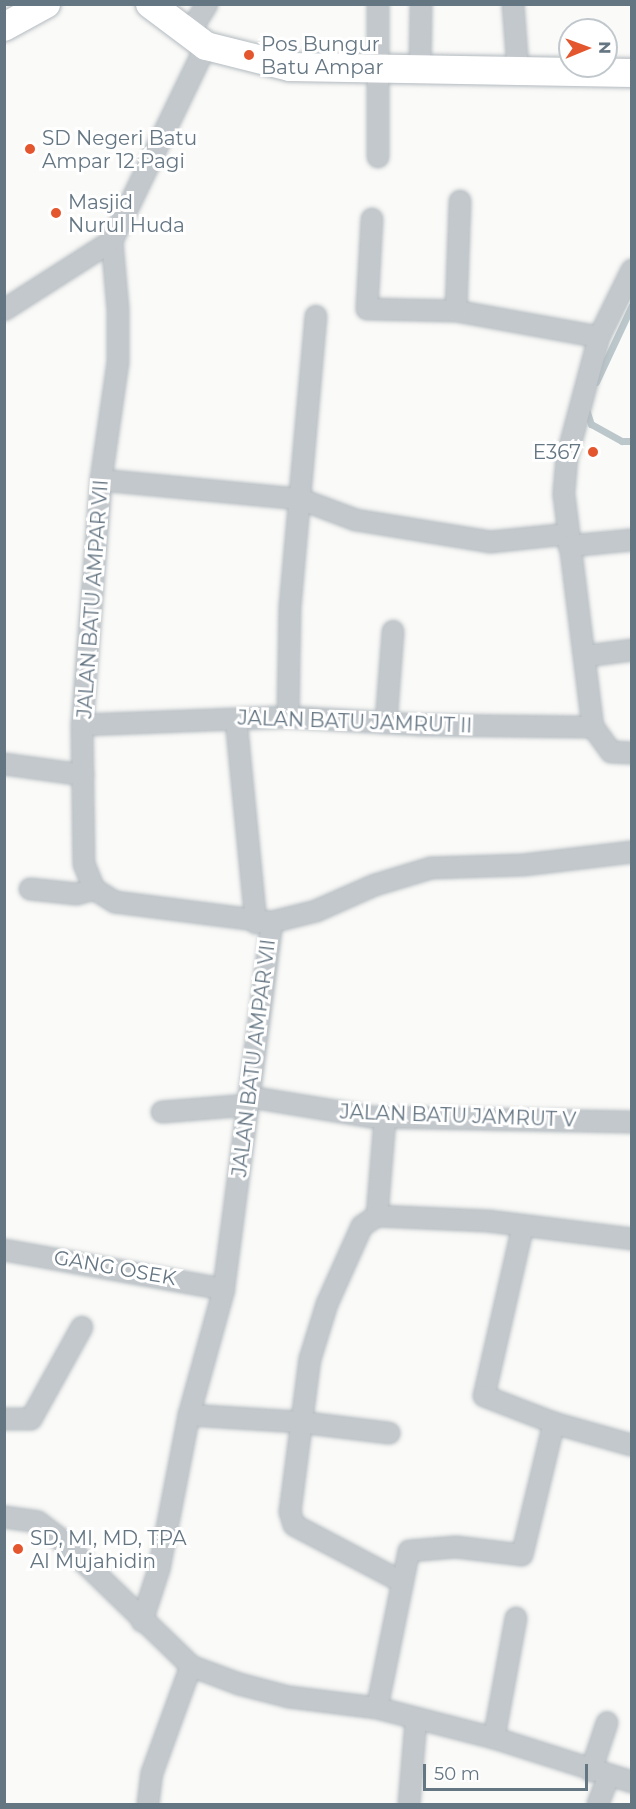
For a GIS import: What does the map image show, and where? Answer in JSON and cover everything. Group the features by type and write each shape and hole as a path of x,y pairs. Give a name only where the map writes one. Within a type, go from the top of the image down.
{"street":[{"path":"4,27 46,4"},
{"path":"150,4 197,39 290,67 381,71 518,69 632,73"},
{"path":"4,310 112,241 197,39 207,4"},
{"path":"378,4 381,71 378,158"},
{"path":"420,71 421,4"},
{"path":"513,4 518,69"},
{"path":"456,311 460,201"},
{"path":"372,219 367,309 456,311 599,337"},
{"name":"JALAN BATU AMPAR VII","path":"112,241 118,309 118,362 101,480 82,725 84,864 94,889 115,902 264,923 249,1101 224,1289 189,1415 159,1569 142,1621"},
{"path":"630,275 599,337 567,457 564,495 568,540 586,656 593,727 611,752 632,753"},
{"path":"288,717 289,618 316,316"},
{"path":"101,480 300,499 356,520 490,542 632,540"},
{"path":"386,723 393,631"},
{"path":"586,656 632,650"},
{"name":"JALAN BATU JAMRUT II","path":"82,725 288,717 386,723 593,727"},
{"path":"236,719 264,923 316,911 375,885 431,868 523,865 632,852"},
{"path":"4,764 83,775"},
{"path":"30,889 78,894 94,889"},
{"name":"JALAN BATU JAMRUT V","path":"162,1112 249,1101 385,1118 632,1122"},
{"path":"377,1216 385,1118"},
{"path":"402,1582 294,1525 290,1512 299,1422 310,1359 327,1304 362,1226 377,1216 488,1221 632,1239"},
{"path":"523,1227 484,1396 554,1422 632,1445"},
{"name":"GANG OSEK","path":"4,1250 224,1289"},
{"path":"4,1419 31,1419 82,1327"},
{"path":"189,1415 299,1422 389,1433"},
{"path":"377,1708 409,1551 456,1547 522,1556 554,1422"},
{"path":"4,1517 38,1522 59,1538 142,1621 191,1666 239,1684 289,1697 377,1708 416,1720 494,1738 600,1774 632,1782"},
{"path":"494,1738 516,1618"},
{"path":"148,1804 152,1773 191,1666"},
{"path":"409,1804 416,1720"},
{"path":"598,1804 607,1723"}],"waterway":[{"path":"596,382 632,305"},
{"path":"586,409 591,424 622,441 632,441"}],"place":[{"name":"Pos Bungur Batu Ampar","path":"249,55"},
{"name":"SD Negeri Batu Ampar 12 Pagi","path":"30,149"},
{"name":"Masjid Nurul Huda","path":"56,213"},
{"name":"E367","path":"593,452"},
{"name":"SD, MI, MD, TPA Al Mujahidin","path":"18,1549"}]}
